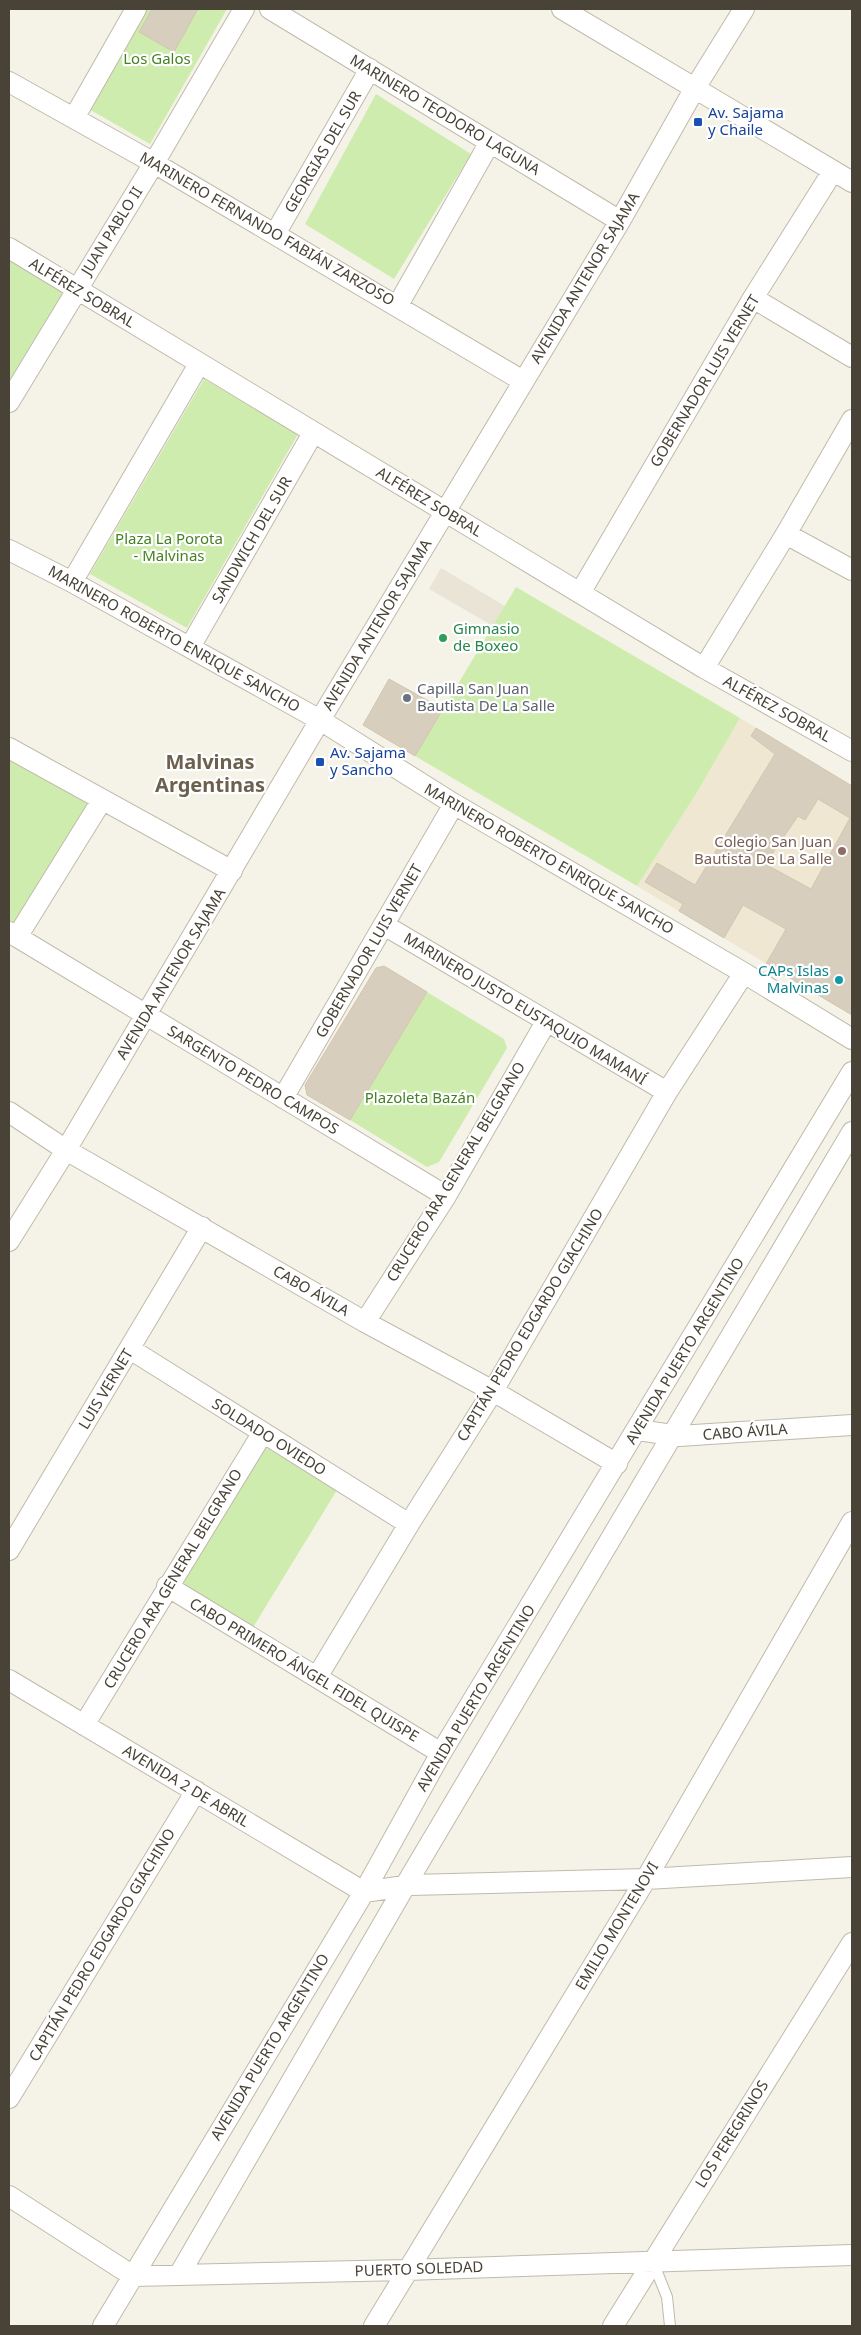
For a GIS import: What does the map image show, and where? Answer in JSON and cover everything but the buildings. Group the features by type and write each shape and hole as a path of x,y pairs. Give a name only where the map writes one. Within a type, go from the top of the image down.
{"street":[{"path":"74,118 136,9"},
{"name":"JUAN PABLO II","path":"9,402 154,163 244,9"},
{"name":"MARINERO TEODORO LAGUNA","path":"270,9 620,221"},
{"path":"562,9 852,182"},
{"name":"AVENIDA ANTENOR SAJAMA","path":"9,1241 66,1150 320,720 620,221 695,88 744,9"},
{"name":"GEORGIAS DEL SUR","path":"275,234 370,69"},
{"name":"MARINERO FERNANDO FABIÁN ZARZOSO","path":"9,82 154,163 398,305 523,381"},
{"path":"398,305 490,142"},
{"name":"GOBERNADOR LUIS VERNET","path":"580,593 753,298 833,170"},
{"name":"ALFÉREZ SOBRAL","path":"9,248 198,364 704,668 852,751"},
{"path":"753,298 852,358"},
{"path":"72,582 198,364"},
{"path":"704,668 786,534 852,420"},
{"name":"SANDWICH DEL SUR","path":"190,647 313,433"},
{"path":"786,534 852,570"},
{"name":"MARINERO ROBERTO ENRIQUE SANCHO","path":"9,550 72,582 320,720 454,804 744,973 852,1039"},
{"path":"9,748 232,871"},
{"path":"13,935 102,800"},
{"name":"GOBERNADOR LUIS VERNET","path":"283,1098 454,804"},
{"name":"MARINERO JUSTO EUSTAQUIO MAMANÍ","path":"384,925 667,1092"},
{"name":"SARGENTO PEDRO CAMPOS","path":"13,935 446,1196"},
{"name":"CAPITÁN PEDRO EDGARDO GIACHINO","path":"317,1677 409,1524 493,1391 667,1092 744,973"},
{"name":"CRUCERO ARA GENERAL BELGRANO","path":"365,1322 446,1196 546,1022"},
{"name":"AVENIDA PUERTO ARGENTINO","path":"103,2326 364,1892 442,1754 852,1072"},
{"name":"CABO ÁVILA","path":"9,1112 66,1150 365,1322 493,1391 617,1464"},
{"path":"179,2275 405,1886 852,1132"},
{"name":"LUIS VERNET","path":"9,1550 202,1227"},
{"name":"SOLDADO OVIEDO","path":"130,1349 262,1434 409,1524"},
{"name":"CABO ÁVILA","path":"638,1430 673,1435 852,1425"},
{"name":"CRUCERO ARA GENERAL BELGRANO","path":"84,1725 167,1586 262,1434"},
{"name":"EMILIO MONTENOVI","path":"374,2326 406,2270 646,1879 852,1522"},
{"name":"CABO PRIMERO ÁNGEL FIDEL QUISPE","path":"167,1586 442,1754"},
{"name":"AVENIDA 2 DE ABRIL","path":"10,1685 84,1725 364,1892"},
{"name":"CAPITÁN PEDRO EDGARDO GIACHINO","path":"9,2098 196,1791"},
{"path":"364,1892 405,1886 646,1879 852,1867"},
{"name":"LOS PEREGRINOS","path":"612,2326 852,1943"},
{"path":"9,2196 133,2276"},
{"name":"PUERTO SOLEDAD","path":"133,2276 406,2270 852,2255"}],"lane":[{"path":"652,2261 667,2297 670,2326"}],"shaded area":[{"path":"441,568 505,606 493,626 429,589"},
{"path":"740,718 852,786 852,815 814,884 852,908 852,912 807,988 637,886 696,794"}],"green space":[{"name":"Los Galos","path":"144,9 227,9 150,144 87,108"},
{"path":"376,94 471,154 394,279 305,224"},
{"path":"9,260 64,292 9,386"},
{"name":"Plaza La Porota - Malvinas","path":"204,379 298,434 187,628 90,574"},
{"path":"516,587 740,718 696,794 637,886 415,756"},
{"path":"9,759 89,803 16,926 9,921"},
{"name":"Plazoleta Bazán","path":"427,992 504,1039 507,1048 439,1162 427,1167 350,1120"},
{"path":"265,1447 337,1490 252,1629 181,1586"}],"place":[{"name":"Av. Sajama y Chaile","path":"698,122"},
{"name":"Gimnasio de Boxeo","path":"443,638"},
{"name":"Capilla San Juan Bautista De La Salle","path":"407,698"},
{"name":"Av. Sajama y Sancho","path":"320,762"},
{"name":"Colegio San Juan Bautista De La Salle","path":"842,851"},
{"name":"CAPs Islas Malvinas","path":"839,980"}],"district":[{"name":"Malvinas Argentinas","path":"210,774"}]}
